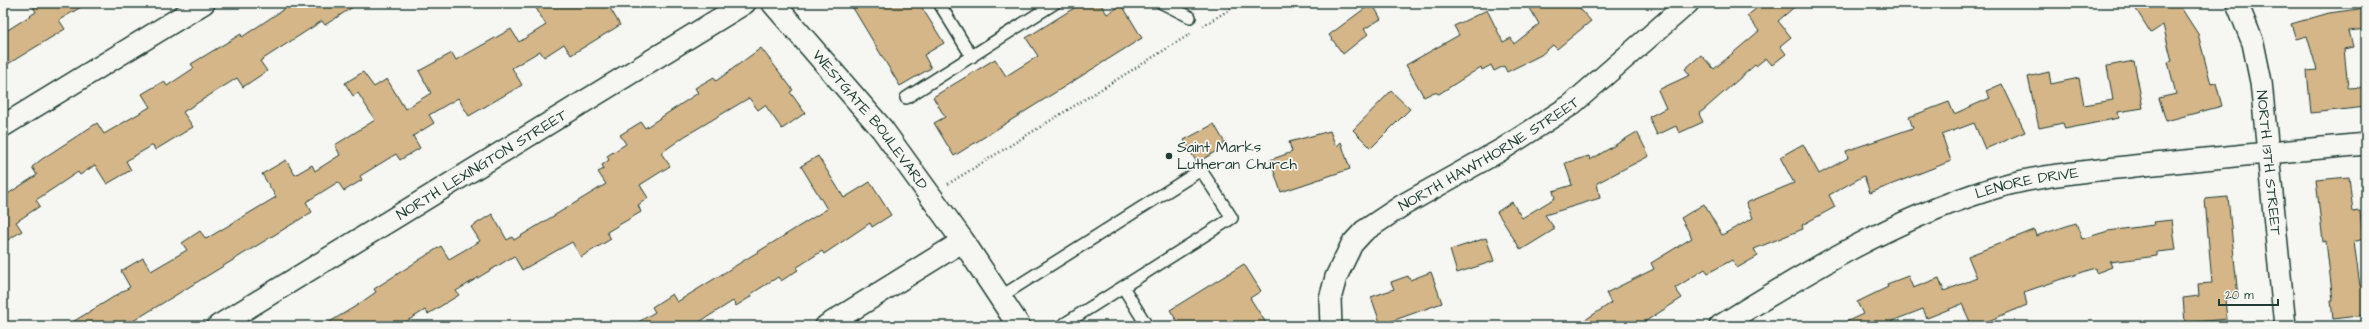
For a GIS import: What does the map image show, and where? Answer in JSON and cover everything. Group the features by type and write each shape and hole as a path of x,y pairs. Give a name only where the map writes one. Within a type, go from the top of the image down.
{"street":[{"path":"3,126 204,3"},
{"name":"NORTH LEXINGTON STREET","path":"218,326 745,3"},
{"name":"WESTGATE BOULEVARD","path":"773,3 882,129 962,241 1019,326"},
{"name":"NORTH HAWTHORNE STREET","path":"1331,326 1330,300 1336,277 1352,244 1364,231 1403,205 1501,150 1571,105 1688,3"},
{"name":"NORTH 13TH STREET","path":"2237,3 2253,43 2261,82 2266,153 2285,326"},
{"name":"LENORE DRIVE","path":"1720,326 1791,281 1838,256 1912,219 1989,190 2055,175 2366,144"},
{"path":"826,326 962,241"}],"lane":[{"path":"938,3 972,56"},
{"path":"906,98 1054,3"},
{"path":"1162,3 1190,17"},
{"path":"1000,297 1201,170 1232,218 1061,326"},
{"path":"1123,287 1147,326"}],"path":[{"path":"930,196 1240,3"}],"building":[{"path":"31,3 88,3 59,20 65,29 3,67 3,33 36,12"},
{"path":"293,3 359,3 325,25 322,21 260,61 267,71 243,87 237,78 183,112 193,127 155,150 153,145 126,161 131,170 107,184 95,165 80,175 78,172 36,200 40,206 16,222 22,231 3,243 3,197 37,175 32,167 97,123 104,134 150,107 142,94 164,81 167,86 194,68 191,64 241,34 242,37"},
{"path":"544,3 607,3 620,25 571,55 564,44 544,57 540,51 512,68 522,85 469,116 458,98 429,115 434,123 413,136 420,148 400,160 396,154 360,176 362,180 344,191 338,182 306,202 312,212 125,326 66,326 130,287 121,271 143,258 151,271 187,250 182,243 200,231 206,239 276,197 262,174 286,160 295,175 312,165 315,171 340,155 335,145 375,120 358,93 353,96 345,83 363,72 374,87 387,79 405,109 431,93 419,71 452,53 456,60 511,29 519,42 546,25 536,8"},
{"path":"850,3 919,3 944,43 924,55 931,68 900,86"},
{"path":"1082,3 1100,3 1107,14 1122,5 1142,38 954,156 934,123 945,117 933,97 995,59 1006,76 1038,56 1026,38"},
{"path":"1372,3 1381,19 1364,29 1368,34 1343,54 1329,35"},
{"path":"1527,3 1575,3 1591,21 1557,49 1553,45 1541,55 1507,72 1504,66 1494,71 1491,65 1482,70 1481,67 1439,94 1434,92 1424,97 1406,65 1459,35 1454,26 1487,10 1503,42 1511,38 1514,44 1539,24"},
{"path":"1763,3 1799,3 1778,21 1791,37 1780,46 1786,54 1772,65 1766,58 1756,66 1755,65 1699,114 1703,122 1679,133 1676,126 1657,135 1649,117 1666,108 1658,90 1690,75 1685,69 1701,55 1714,69 1759,31 1747,16"},
{"path":"2132,3 2178,3 2198,34 2211,84 2216,83 2222,106 2166,121 2159,98 2176,94 2168,62 2172,61 2163,25 2151,33"},
{"path":"2366,8 2366,29 2349,31 2353,47 2344,49 2348,88 2366,87 2366,107 2311,113 2307,71 2317,70 2307,36 2296,39 2291,24 2329,13"},
{"path":"761,48 793,90 790,92 805,113 782,129 765,105 758,110 749,98 685,136 661,153 670,166 640,185 648,198 638,205 641,212 607,232 611,239 581,257 572,242 522,270 514,256 456,291 459,295 428,314 425,310 399,326 323,326 376,292 374,289 441,246 449,259 480,241 471,227 492,214 507,240 512,237 514,240 606,184 598,172 604,169 602,165 609,160 607,156 626,144 620,135 641,122 645,128 698,93 695,88 714,77 716,81"},
{"path":"2134,61 2143,108 2118,112 2119,118 2065,129 2063,123 2039,128 2028,77 2049,72 2051,84 2079,78 2084,105 2113,100 2107,66"},
{"path":"2002,84 2025,132 1985,149 1974,123 1942,135 1951,161 1870,193 1864,176 1829,195 1835,207 1802,225 1803,229 1754,249 1758,256 1737,268 1732,260 1708,273 1705,269 1675,288 1682,298 1638,326 1576,326 1611,303 1606,293 1654,269 1651,263 1692,238 1681,218 1704,204 1722,235 1753,218 1746,203 1794,183 1780,157 1803,144 1819,174 1848,158 1846,151 1913,128 1909,117 1949,102 1954,114 1990,98 1986,91"},
{"path":"1391,91 1410,109 1371,148 1353,130"},
{"path":"1214,124 1225,143 1217,148 1218,150 1197,163 1184,140"},
{"path":"1330,131 1336,147 1341,142 1350,169 1281,192 1270,160 1292,152 1289,142"},
{"path":"1637,132 1649,156 1597,183 1600,198 1545,215 1555,229 1521,250 1497,212 1512,202 1522,218 1555,198 1553,191 1572,185 1565,163 1589,156 1590,160"},
{"path":"818,156 844,198 870,182 891,215 872,227 870,223 824,254 822,251 796,268 798,270 781,281 778,277 751,294 752,296 736,306 733,301 693,326 632,326 655,312 652,307 672,294 677,302 827,209 801,166"},
{"path":"2349,177 2353,212 2360,211 2363,239 2354,242 2360,286 2366,285 2366,315 2333,319 2331,301 2333,301 2326,241 2323,242 2316,180"},
{"path":"2228,197 2238,297 2225,299 2227,319 2185,323 2183,298 2199,296 2198,284 2212,283 2205,199"},
{"path":"2172,220 2176,250 2157,252 2157,256 2110,262 2112,267 2096,273 2095,268 2024,292 2027,305 1976,326 1972,326 1962,304 1927,318 1923,309 1892,321 1895,326 1837,326 1863,314 1857,302 1888,287 1887,284 1908,276 1913,288 1939,278 1944,291 1977,278 1968,256 2034,230 2036,236 2076,223 2082,239 2108,231 2154,225 2153,222"},
{"path":"1486,238 1494,261 1457,273 1450,250"},
{"path":"1244,264 1261,291 1250,298 1268,326 1180,326 1170,310"},
{"path":"1431,272 1442,303 1381,325 1371,297 1394,289 1391,282 1408,276 1410,280"}],"place":[{"name":"Saint Marks Lutheran Church","path":"1169,156"}]}
